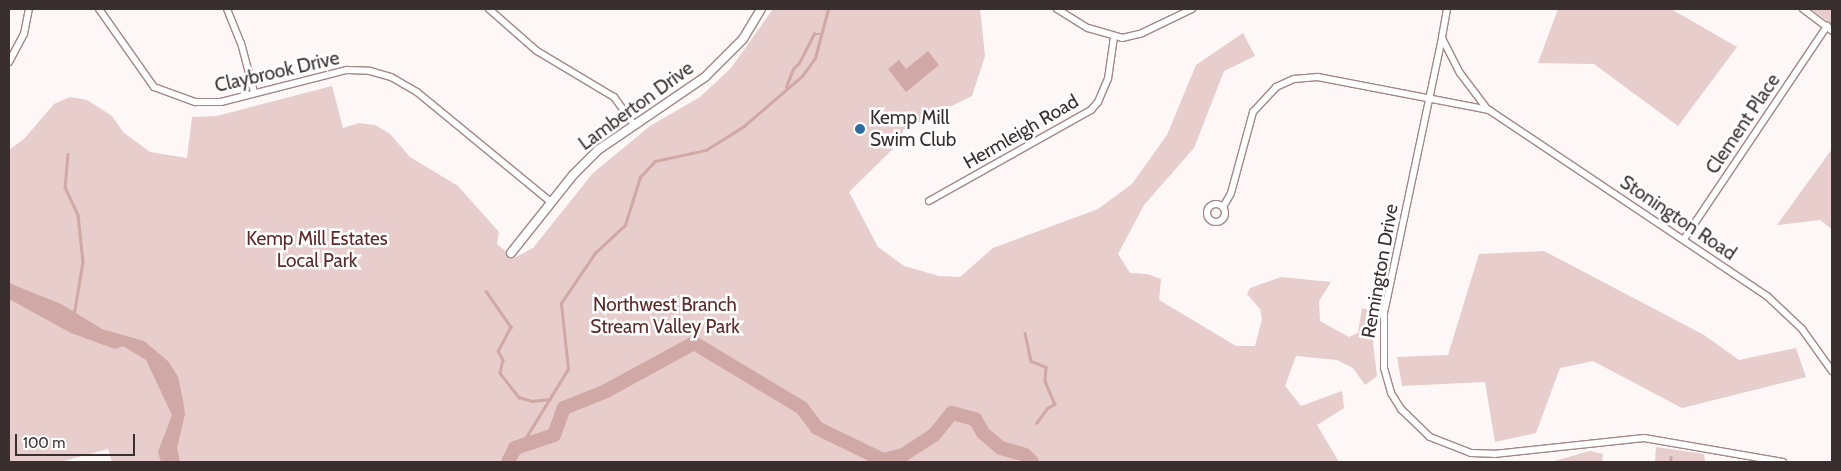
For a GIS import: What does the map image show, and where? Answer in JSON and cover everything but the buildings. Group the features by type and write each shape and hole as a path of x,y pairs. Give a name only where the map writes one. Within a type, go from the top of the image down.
{"street":[{"path":"9,62 24,34 29,9"},
{"name":"Claybrook Drive","path":"99,9 154,87 175,97 208,103 348,70 370,71 391,77 417,92 550,202"},
{"path":"227,9 241,43 254,92"},
{"path":"489,9 537,51 614,96 634,123"},
{"name":"Lamberton Drive","path":"511,253 550,202 598,150 634,123 705,77 743,39 762,9"},
{"path":"1056,9 1088,28 1114,37 1140,34 1192,9"},
{"path":"1442,38 1448,9"},
{"path":"1803,9 1829,28"},
{"name":"Clement Place","path":"1684,239 1829,28"},
{"name":"Hermleigh Road","path":"929,201 1091,110 1098,102 1108,78 1114,37"},
{"name":"Remington Drive","path":"1442,38 1384,314 1382,351 1391,393 1412,423 1430,437 1471,453 1494,454 1644,438 1667,439 1783,462"},
{"name":"Stonington Road","path":"1442,38 1460,72 1489,110 1767,296 1802,329 1832,371"},
{"name":"Stonington Road","path":"1223,207 1231,193 1253,112 1276,87 1294,79 1318,77 1489,110"}],"green space":[{"name":"Northwest Branch Stream Valley Park","path":"773,9 980,9 985,56 972,96 903,130 902,140 849,192 878,247 904,266 939,276 960,277 993,248 1098,209 1132,184 1167,135 1196,65 1243,33 1255,56 1224,71 1194,148 1144,205 1118,254 1130,273 1147,274 1161,279 1159,300 1236,346 1255,346 1262,319 1260,309 1247,294 1250,288 1281,277 1331,282 1319,301 1320,321 1349,337 1358,333 1362,308 1379,313 1373,343 1377,376 1365,385 1353,368 1337,360 1296,356 1285,386 1301,406 1342,391 1344,408 1317,425 1339,462 112,462 108,449 60,462 9,462 9,150 24,139 54,104 70,97 87,100 112,116 123,132 150,152 187,158 192,117 217,116 332,86 343,128 359,123 375,125 390,134 410,157 458,186 499,232 497,244 514,258 533,248 593,173 650,126 700,97 731,68"},
{"path":"1558,9 1671,9 1737,47 1678,126 1594,64 1538,63"},
{"path":"1811,9 1832,9 1832,24"},
{"path":"1832,149 1832,229 1820,220 1777,225"},
{"path":"1544,251 1704,335 1739,360 1796,348 1806,377 1682,408 1593,361 1560,368 1536,433 1495,442 1485,382 1402,386 1397,357 1448,355 1479,254"},
{"path":"1656,447 1704,454 1705,462 1655,462"},
{"path":"1590,451 1603,454 1602,462 1551,462"}],"shaded area":[{"path":"928,51 939,65 906,92 888,69 899,60 906,69"},
{"path":"9,283 61,304 102,329 144,341 169,362 178,377 185,414 177,448 180,462 161,462 158,452 172,415 146,360 123,346 115,349 71,333 9,299"}],"waterway":[{"path":"520,447 568,369 561,303 595,253 625,225 640,177 655,161 706,150 744,126 802,76 815,58 828,9"},
{"path":"786,87 793,69 799,63 814,34 822,34"},
{"path":"68,154 65,187 78,215 83,262 74,316"},
{"path":"486,291 511,327 498,351 503,360 500,373 519,397 532,401 550,399"},
{"path":"1025,333 1031,361 1046,367 1045,381 1055,404 1047,409 1037,423"},
{"path":"508,462 515,448 554,435 564,408 606,391 694,343 802,408 817,428 883,460 903,455 934,435 952,413 975,419 983,433 1001,448 1025,455 1032,462"},
{"path":"1671,457 1671,462"}],"place":[{"name":"Kemp Mill Swim Club","path":"860,129"}],"park label":[{"name":"Kemp Mill Estates Local Park","path":"317,250"}]}
